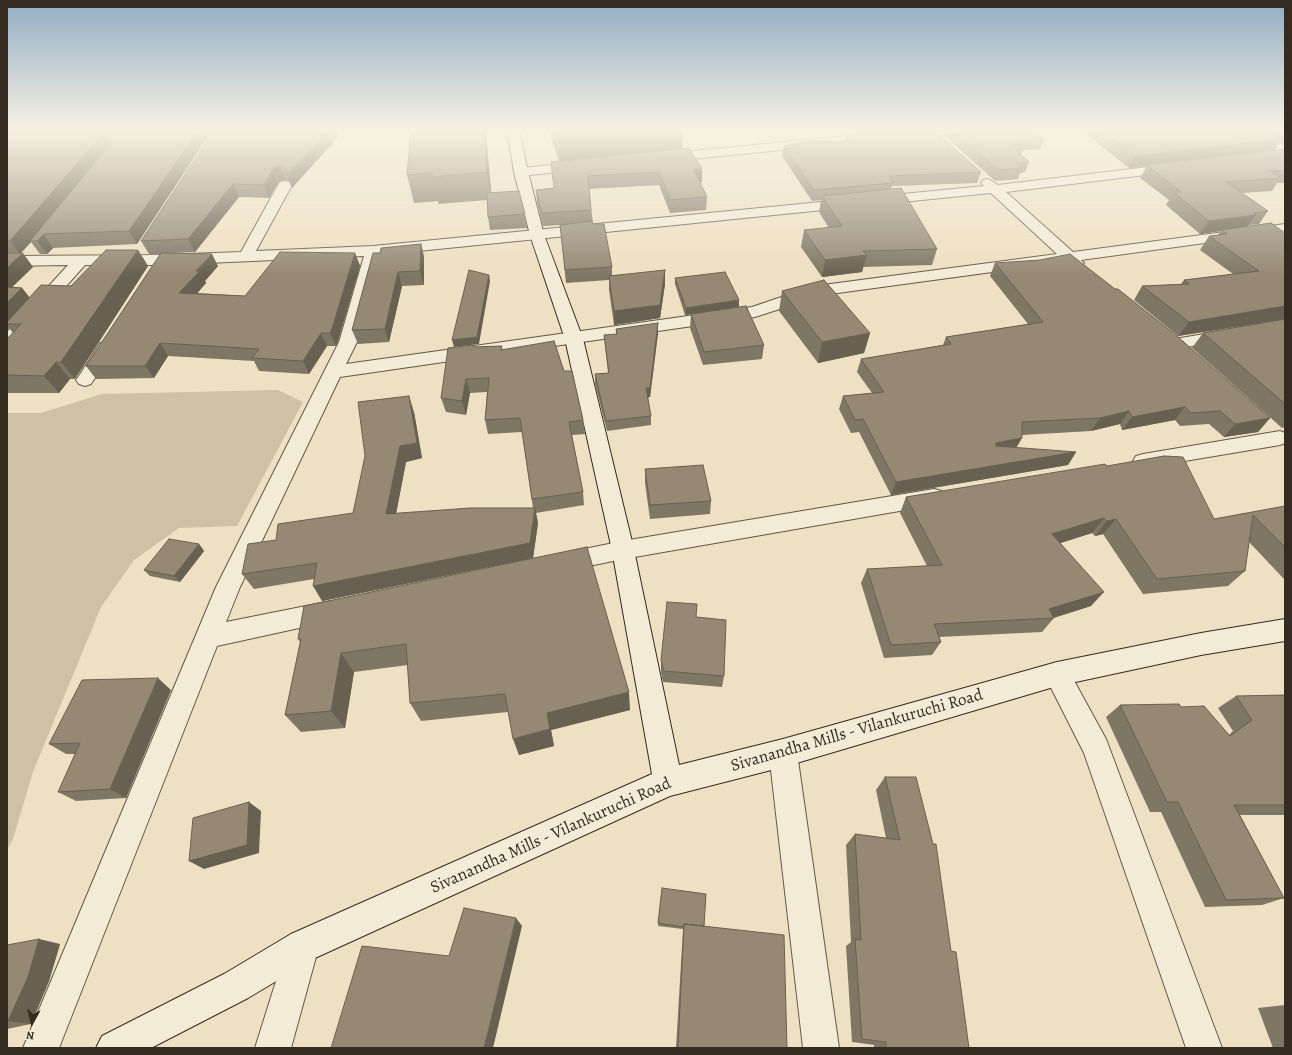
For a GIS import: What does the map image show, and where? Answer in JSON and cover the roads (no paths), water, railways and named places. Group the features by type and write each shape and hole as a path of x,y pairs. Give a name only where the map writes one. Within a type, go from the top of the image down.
{"street":[{"path":"523,178 538,235 574,339 623,550 668,782"},
{"path":"983,178 1086,271"},
{"path":"7,261 136,260 158,266 247,255 305,255 374,251 994,189 1086,178"},
{"path":"247,255 285,185"},
{"path":"333,372 574,339 755,312 802,295 823,290 1285,228"},
{"path":"136,260 145,247"},
{"path":"25,261 35,249"},
{"path":"41,1048 228,587 348,342 374,251"},
{"path":"7,342 80,260"},
{"path":"1175,344 1282,329"},
{"path":"85,380 116,331"},
{"path":"1263,422 1283,440"},
{"path":"1124,465 1283,440"},
{"path":"538,568 623,550 952,494"},
{"path":"208,637 354,607"},
{"name":"Sivanandha Mills - Vilankuruchi Road","path":"114,1048 236,986 303,946 668,782 783,753 1058,674 1201,644 1285,630"},
{"path":"1058,674 1096,748 1204,1048"},
{"path":"783,753 821,1048"},
{"path":"273,1048 303,946"}]}
